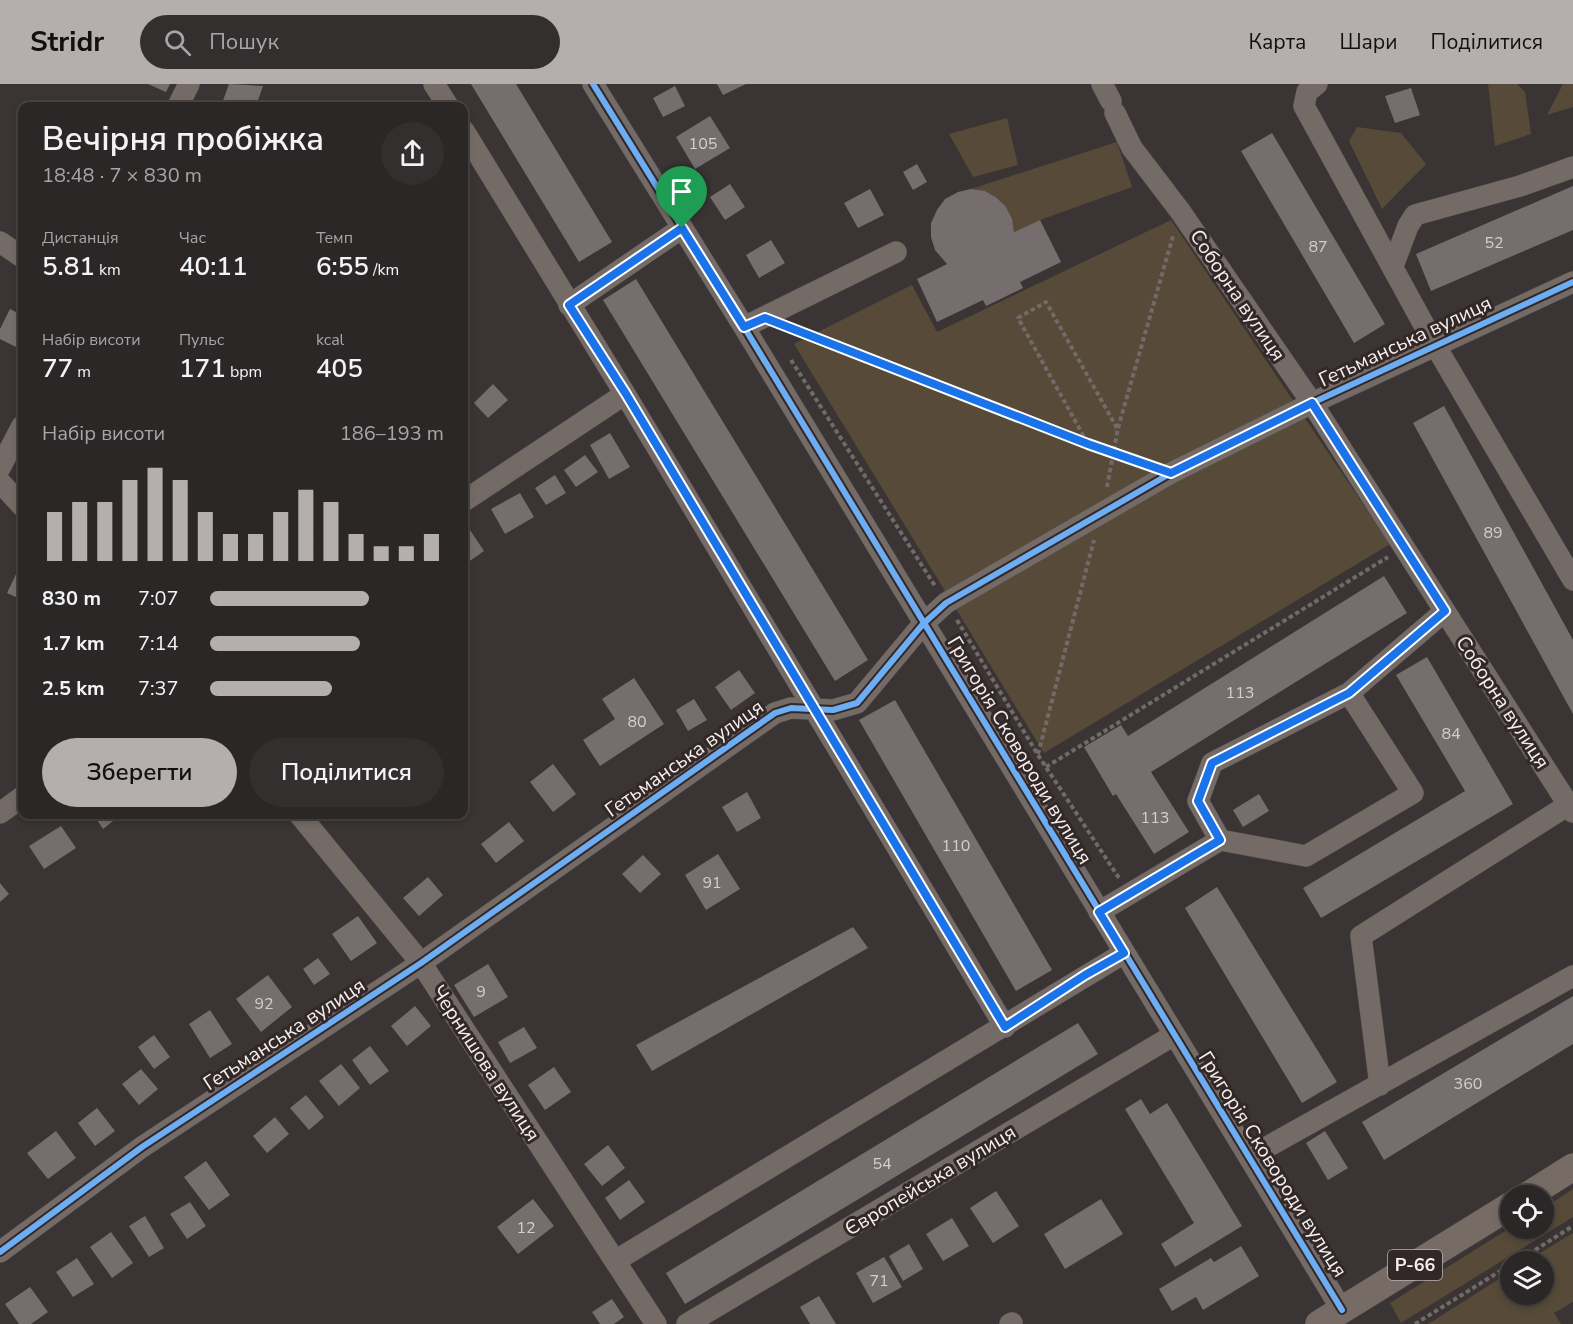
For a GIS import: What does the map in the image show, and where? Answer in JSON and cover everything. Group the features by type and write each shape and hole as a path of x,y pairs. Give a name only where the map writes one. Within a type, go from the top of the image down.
{"main road":[{"path":"1544,1185 1573,1167"},
{"name":"Р-66","path":"1319,1324 1347,1317 1500,1213"}],"street":[{"path":"180,102 189,84"},
{"path":"434,84 445,102"},
{"path":"1317,84 1307,92 1304,106 1435,345 1573,580"},
{"name":"Григорія Сковороди вулиця","path":"596,85 1173,1035 1251,1156 1347,1317"},
{"name":"Соборна вулиця","path":"1110,99 1132,148 1180,211 1312,403 1572,806"},
{"path":"468,143 626,394 1005,1027"},
{"path":"1392,266 1408,226 1415,215 1520,186 1573,168"},
{"path":"569,305 682,228"},
{"path":"0,242 18,254"},
{"path":"744,327 896,252"},
{"name":"Гетьманська вулиця","path":"0,1252 142,1148 421,963 775,713 791,708 833,710 857,703 923,624 946,603 1171,473 1312,403 1573,282"},
{"path":"468,498 626,394"},
{"path":"0,468 18,434"},
{"path":"0,482 18,502"},
{"path":"1220,840 1198,801 1212,763 1349,693 1445,611"},
{"path":"1099,912 1220,840 1306,856 1413,793 1349,693"},
{"path":"0,813 18,800"},
{"path":"1380,1085 1361,936 1572,806"},
{"name":"Чернишова вулиця","path":"303,819 421,963 656,1324"},
{"path":"615,1261 1124,953"},
{"path":"1251,1156 1573,976"},
{"name":"Європейська вулиця","path":"687,1324 1173,1035"}],"path":[{"path":"1038,755 1101,513 1118,428 1180,211"},
{"path":"1088,444 1018,318 1046,302 1118,428"},
{"path":"765,318 1088,444 1171,473"},
{"path":"1046,767 1406,547"},
{"path":"1533,1251 1573,1226"},
{"path":"1415,1324 1500,1271"}],"shaded area":[{"path":"1488,84 1517,84 1525,92 1531,134 1495,146"},
{"path":"1563,84 1573,84 1573,107 1547,115"},
{"path":"1007,118 1018,165 973,177 949,134"},
{"path":"1357,127 1401,133 1426,164 1382,209 1349,141"},
{"path":"1117,142 1132,187 1040,220 1014,232 1010,215 1001,202 988,194 971,189"},
{"path":"1171,220 1390,544 1044,753 794,344 912,285 937,332"},
{"path":"1573,1189 1573,1217 1554,1229 1554,1201"},
{"path":"1573,1233 1573,1302 1554,1313 1561,1324 1428,1324 1500,1278 1500,1305 1554,1305 1554,1251 1543,1251"},
{"path":"1500,1234 1500,1239 1537,1239 1518,1251 1500,1251 1500,1262 1401,1323 1390,1303"}],"building":[{"path":"148,84 170,84 166,92"},
{"path":"229,84 263,86 257,102 222,102"},
{"path":"471,84 516,84 612,242 579,262"},
{"path":"717,84 746,84 723,95"},
{"path":"675,86 685,106 663,117 653,98"},
{"path":"1411,88 1420,115 1395,123 1385,96"},
{"path":"710,116 730,148 695,169 676,137"},
{"path":"1272,133 1385,324 1354,343 1241,151"},
{"path":"917,164 927,182 913,190 903,172"},
{"path":"730,184 745,207 725,220 710,197"},
{"path":"1573,186 1573,230 1431,291 1416,254"},
{"path":"870,189 884,215 858,228 844,203"},
{"path":"971,189 985,191 1006,207 1012,219 1014,232 1040,220 1061,262 1020,282 1023,288 986,306 983,300 937,322 917,279 947,264 935,250 931,237 931,223 945,199 958,192"},
{"path":"771,240 785,263 759,278 746,255"},
{"path":"636,279 868,660 835,681 603,300"},
{"path":"10,309 18,313 18,348 0,339 0,329"},
{"path":"493,384 508,400 488,418 474,403"},
{"path":"1444,406 1573,640 1573,714 1413,423"},
{"path":"610,433 630,467 609,479 590,445"},
{"path":"585,455 598,472 576,487 564,470"},
{"path":"555,475 566,493 546,505 535,488"},
{"path":"520,493 534,517 505,534 491,509"},
{"path":"468,527 484,551 468,562"},
{"path":"17,572 18,598 7,593"},
{"path":"1384,576 1407,613 1151,772 1189,832 1154,854 1116,794 1113,796 1084,747 1121,725 1128,736"},
{"path":"1427,657 1513,804 1321,918 1303,888 1465,791 1396,675"},
{"path":"739,670 755,693 731,710 715,687"},
{"path":"634,678 664,724 600,766 583,740 615,719 602,699"},
{"path":"694,699 707,720 688,731 676,710"},
{"path":"895,700 1052,970 1016,991 859,720"},
{"path":"553,764 576,794 553,812 530,782"},
{"path":"747,792 761,818 737,832 722,807"},
{"path":"1259,794 1269,811 1243,827 1233,810"},
{"path":"96,819 116,819 103,829"},
{"path":"509,822 524,841 496,863 481,844"},
{"path":"61,826 76,848 44,869 29,846"},
{"path":"718,854 740,889 706,910 685,875"},
{"path":"643,855 661,874 640,893 622,874"},
{"path":"428,877 443,895 419,916 403,898"},
{"path":"0,883 9,894 0,902"},
{"path":"1217,887 1337,1082 1302,1103 1185,908"},
{"path":"358,916 377,943 351,961 332,934"},
{"path":"853,927 868,948 652,1071 636,1045"},
{"path":"318,958 330,974 314,985 303,969"},
{"path":"488,964 508,997 474,1017 454,985"},
{"path":"268,975 292,1007 261,1032 236,999"},
{"path":"1573,996 1573,1044 1384,1160 1362,1122"},
{"path":"415,1006 431,1026 407,1046 391,1026"},
{"path":"210,1010 232,1044 210,1058 189,1024"},
{"path":"1078,1023 1098,1054 685,1304 666,1273"},
{"path":"524,1027 537,1048 510,1063 498,1042"},
{"path":"154,1035 170,1057 154,1069 138,1047"},
{"path":"370,1046 389,1071 370,1085 352,1060"},
{"path":"341,1064 360,1088 339,1106 319,1081"},
{"path":"554,1067 571,1092 545,1110 528,1085"},
{"path":"141,1069 158,1089 139,1105 122,1084"},
{"path":"306,1095 324,1117 309,1130 290,1108"},
{"path":"1141,1099 1150,1114 1167,1103 1242,1226 1175,1267 1161,1244 1194,1223 1125,1109"},
{"path":"97,1108 115,1131 95,1146 78,1123"},
{"path":"275,1117 289,1134 267,1153 253,1136"},
{"path":"56,1131 76,1158 48,1179 27,1153"},
{"path":"1325,1131 1348,1168 1328,1180 1306,1143"},
{"path":"608,1145 625,1168 602,1186 584,1164"},
{"path":"206,1161 230,1195 209,1210 184,1177"},
{"path":"629,1180 645,1202 620,1220 605,1198"},
{"path":"996,1191 1019,1226 993,1243 970,1208"},
{"path":"533,1199 554,1226 518,1254 497,1227"},
{"path":"1101,1199 1123,1234 1065,1269 1044,1234"},
{"path":"190,1202 206,1226 187,1239 170,1214"},
{"path":"145,1216 164,1248 149,1257 129,1226"},
{"path":"952,1218 969,1246 943,1261 926,1234"},
{"path":"111,1232 133,1263 112,1278 90,1247"},
{"path":"909,1244 923,1269 903,1281 889,1256"},
{"path":"1241,1246 1259,1276 1203,1310 1196,1297 1172,1311 1159,1289 1211,1258 1214,1262"},
{"path":"884,1257 902,1287 873,1303 856,1273"},
{"path":"77,1258 94,1284 73,1297 56,1272"},
{"path":"30,1287 48,1312 31,1324 19,1324 5,1304"},
{"path":"819,1296 836,1324 810,1324 800,1307"},
{"path":"612,1299 624,1317 614,1324 600,1324 592,1312"}],"cycle path":[{"path":"593,84 744,327 1342,1310"},
{"path":"0,1252 142,1147 421,963 775,713 791,708 833,710 857,703 923,624 946,603 1171,473 1312,403 1573,282"}],"route":[{"path":"682,228 744,327 765,318 1088,444 1171,473 1312,403 1445,611 1349,693 1212,763 1198,801 1220,840 1099,912 1124,953 1085,975 1005,1027 626,394 569,305 682,228"}]}
